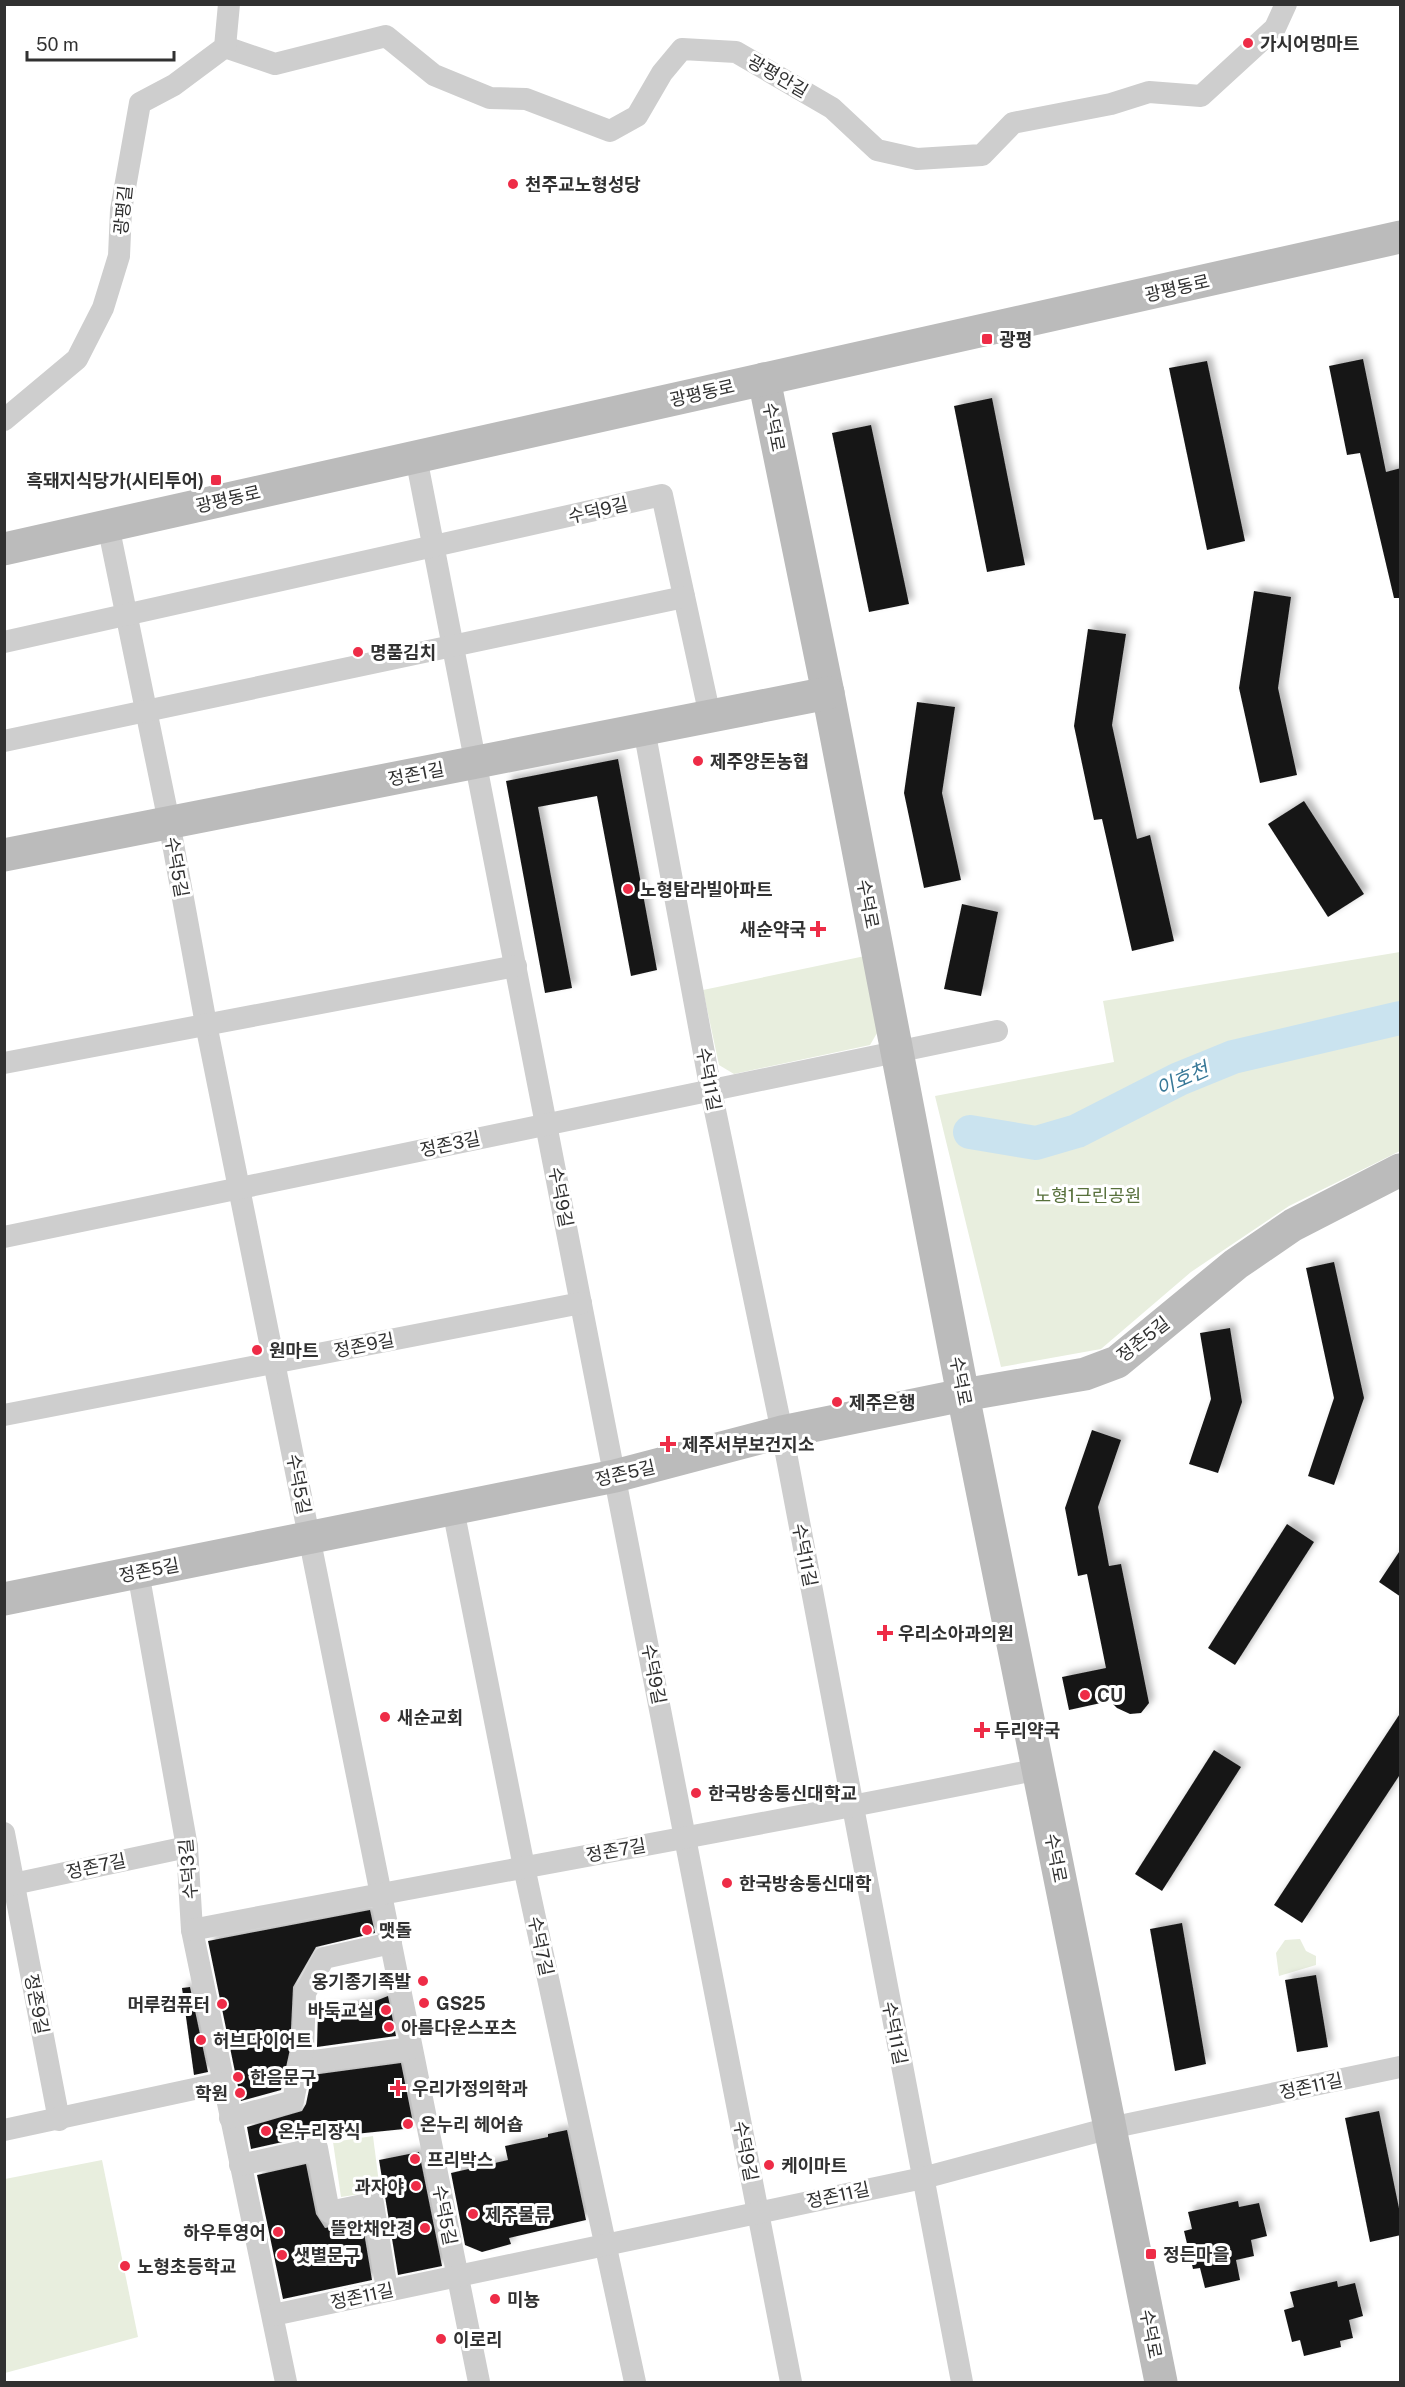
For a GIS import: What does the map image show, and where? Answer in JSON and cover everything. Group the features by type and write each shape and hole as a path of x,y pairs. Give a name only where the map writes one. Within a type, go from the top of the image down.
{"main road":[{"name":"광평동로","path":"4,549 1401,237"},
{"name":"수덕로","path":"764,379 828,693 963,1395 1161,2382"},
{"name":"정존1길","path":"4,855 828,693"},
{"name":"정존5길","path":"4,1599 615,1476 782,1432 963,1395 1085,1374 1116,1362 1236,1264 1283,1231 1401,1170"}],"street":[{"path":"225,47 230,4"},
{"name":"광평안길","path":"225,47 275,64 386,36 434,75 490,98 526,99 610,131 638,116 662,73 682,49 736,52 832,108 877,150 917,159 982,155 1013,123 1111,104 1149,92 1201,96 1275,28 1286,4"},
{"name":"광평길","path":"4,420 77,359 102,308 119,256 121,210 140,103 174,84 225,47"},
{"name":"수덕9길","path":"416,457 791,2382"},
{"name":"수덕9길","path":"126,616 662,495 710,716"},
{"name":"수덕5길","path":"108,525 478,2382"},
{"path":"4,741 146,709 684,597"},
{"path":"4,642 126,616"},
{"name":"수덕11길","path":"644,729 711,1091 782,1432 851,1808 962,2382"},
{"path":"4,1063 516,966"},
{"name":"정존3길","path":"4,1237 997,1031"},
{"name":"정존9길","path":"4,1414 581,1303"},
{"name":"수덕7길","path":"453,1509 524,1867 635,2382"},
{"name":"수덕3길","path":"138,1572 187,1846 192,1930 286,2382"},
{"name":"정존7길","path":"192,1930 381,1893 851,1808 1039,1769"},
{"name":"정존9길","path":"4,1833 9,1885 59,2120"},
{"name":"정존7길","path":"9,1885 187,1846"},
{"path":"230,2118 293,2101 304,2030 305,1993 324,1958 390,1943"},
{"path":"300,2063 411,2048"},
{"name":"정존11길","path":"273,2315 922,2178 1110,2128 1401,2067"},
{"path":"4,2130 59,2120 222,2083"},
{"path":"240,2165 317,2148 329,2212 373,2203 387,2290"}],"green space":[{"name":"노형1근린공원","path":"1400,952 1400,1151 1289,1206 1191,1272 1101,1349 1001,1367 935,1096 1114,1062 1103,1001"},
{"path":"865,956 880,1028 870,1045 734,1074 719,1065 703,990"},
{"path":"1300,1939 1306,1951 1316,1956 1316,1965 1279,1976 1276,1953 1285,1940"},
{"path":"373,2136 380,2191 341,2197 333,2142"},
{"path":"102,2160 138,2337 5,2373 5,2179"}],"building":[{"path":"1363,359 1386,472 1401,468 1401,598 1394,598 1360,453 1347,455 1329,366"},
{"path":"1207,361 1245,541 1207,550 1169,368"},
{"path":"992,398 1025,565 987,572 954,406"},
{"path":"871,425 909,604 869,612 832,433"},
{"path":"1254,591 1291,597 1278,688 1297,775 1260,783 1239,688"},
{"path":"1088,629 1126,634 1112,725 1137,839 1150,835 1174,941 1132,951 1102,819 1094,820 1074,726"},
{"path":"917,702 955,707 942,793 961,880 924,888 904,793"},
{"name":"노형탐라빌아파트","path":"618,759 657,970 631,976 597,796 538,807 572,988 545,993 506,781"},
{"path":"1304,801 1364,894 1328,917 1268,824"},
{"path":"962,904 998,912 981,996 944,989"},
{"path":"1334,1262 1364,1398 1334,1485 1308,1476 1334,1398 1306,1268"},
{"path":"1230,1328 1242,1402 1218,1473 1189,1464 1211,1399 1200,1333"},
{"path":"1092,1430 1121,1440 1098,1507 1109,1566 1121,1564 1149,1703 1141,1713 1130,1714 1117,1708 1110,1701 1069,1710 1062,1677 1106,1668 1087,1574 1078,1576 1065,1508"},
{"path":"1287,1524 1314,1542 1235,1665 1208,1648"},
{"path":"1401,1549 1401,1597 1379,1582"},
{"path":"1401,1712 1401,1773 1302,1923 1274,1905"},
{"path":"1214,1750 1241,1767 1162,1891 1135,1874"},
{"path":"370,1910 375,1933 316,1947 293,1987 290,2049 281,2090 241,2101 208,1941"},
{"path":"1182,1923 1206,2064 1175,2071 1150,1929"},
{"path":"1316,1975 1328,2047 1297,2052 1285,1980"},
{"path":"190,1987 208,2072 194,2075 182,1988"},
{"path":"388,1996 396,2036 317,2047 318,2011 373,2002"},
{"path":"401,2063 414,2128 325,2137 314,2135 251,2149 247,2127 302,2111 306,2104 312,2075"},
{"path":"1379,2111 1401,2218 1401,2235 1370,2242 1345,2118"},
{"path":"567,2130 586,2220 509,2238 511,2244 482,2252 465,2245 451,2173 508,2160 505,2146 548,2137 548,2134"},
{"path":"419,2152 442,2266 398,2275 379,2160"},
{"path":"306,2164 316,2214 325,2228 362,2221 372,2280 283,2299 257,2175"},
{"path":"1238,2201 1239,2207 1259,2203 1267,2236 1251,2240 1254,2256 1236,2260 1240,2280 1205,2288 1200,2268 1193,2269 1184,2231 1192,2229 1188,2212"},
{"path":"1337,2281 1338,2287 1355,2283 1363,2316 1349,2320 1353,2338 1340,2341 1341,2347 1304,2356 1300,2340 1292,2342 1284,2310 1294,2307 1290,2292"}],"waterway":[{"name":"이호천","path":"970,1132 1036,1143 1077,1131 1179,1079 1233,1057 1400,1018"}],"place":[{"name":"가시어멍마트","path":"1248,43"},
{"name":"천주교노형성당","path":"513,184"},
{"name":"광평","path":"987,339"},
{"name":"흑돼지식당가(시티투어)","path":"216,480"},
{"name":"명품김치","path":"358,652"},
{"name":"제주양돈농협","path":"698,761"},
{"name":"노형탐라빌아파트","path":"628,889"},
{"name":"새순약국","path":"818,929"},
{"name":"원마트","path":"257,1350"},
{"name":"제주은행","path":"837,1402"},
{"name":"제주서부보건지소","path":"668,1444"},
{"name":"우리소아과의원","path":"885,1633"},
{"name":"CU","path":"1085,1695"},
{"name":"새순교회","path":"385,1717"},
{"name":"두리약국","path":"982,1730"},
{"name":"한국방송통신대학교","path":"696,1793"},
{"name":"한국방송통신대학","path":"727,1883"},
{"name":"맷돌","path":"367,1930"},
{"name":"옹기종기족발","path":"423,1981"},
{"name":"GS25","path":"424,2003"},
{"name":"머루컴퓨터","path":"222,2004"},
{"name":"바둑교실","path":"386,2010"},
{"name":"아름다운스포츠","path":"389,2027"},
{"name":"허브다이어트","path":"201,2040"},
{"name":"한음문구","path":"238,2077"},
{"name":"우리가정의학과","path":"398,2088"},
{"name":"학원","path":"240,2093"},
{"name":"온누리 헤어숍","path":"408,2124"},
{"name":"온누리장식","path":"266,2131"},
{"name":"프리박스","path":"415,2159"},
{"name":"케이마트","path":"769,2165"},
{"name":"과자야","path":"416,2186"},
{"name":"제주물류","path":"473,2214"},
{"name":"뜰안채안경","path":"425,2228"},
{"name":"하우투영어","path":"278,2232"},
{"name":"정든마을","path":"1151,2254"},
{"name":"샛별문구","path":"282,2255"},
{"name":"노형초등학교","path":"125,2266"},
{"name":"미뇽","path":"495,2299"},
{"name":"이로리","path":"441,2339"}]}
